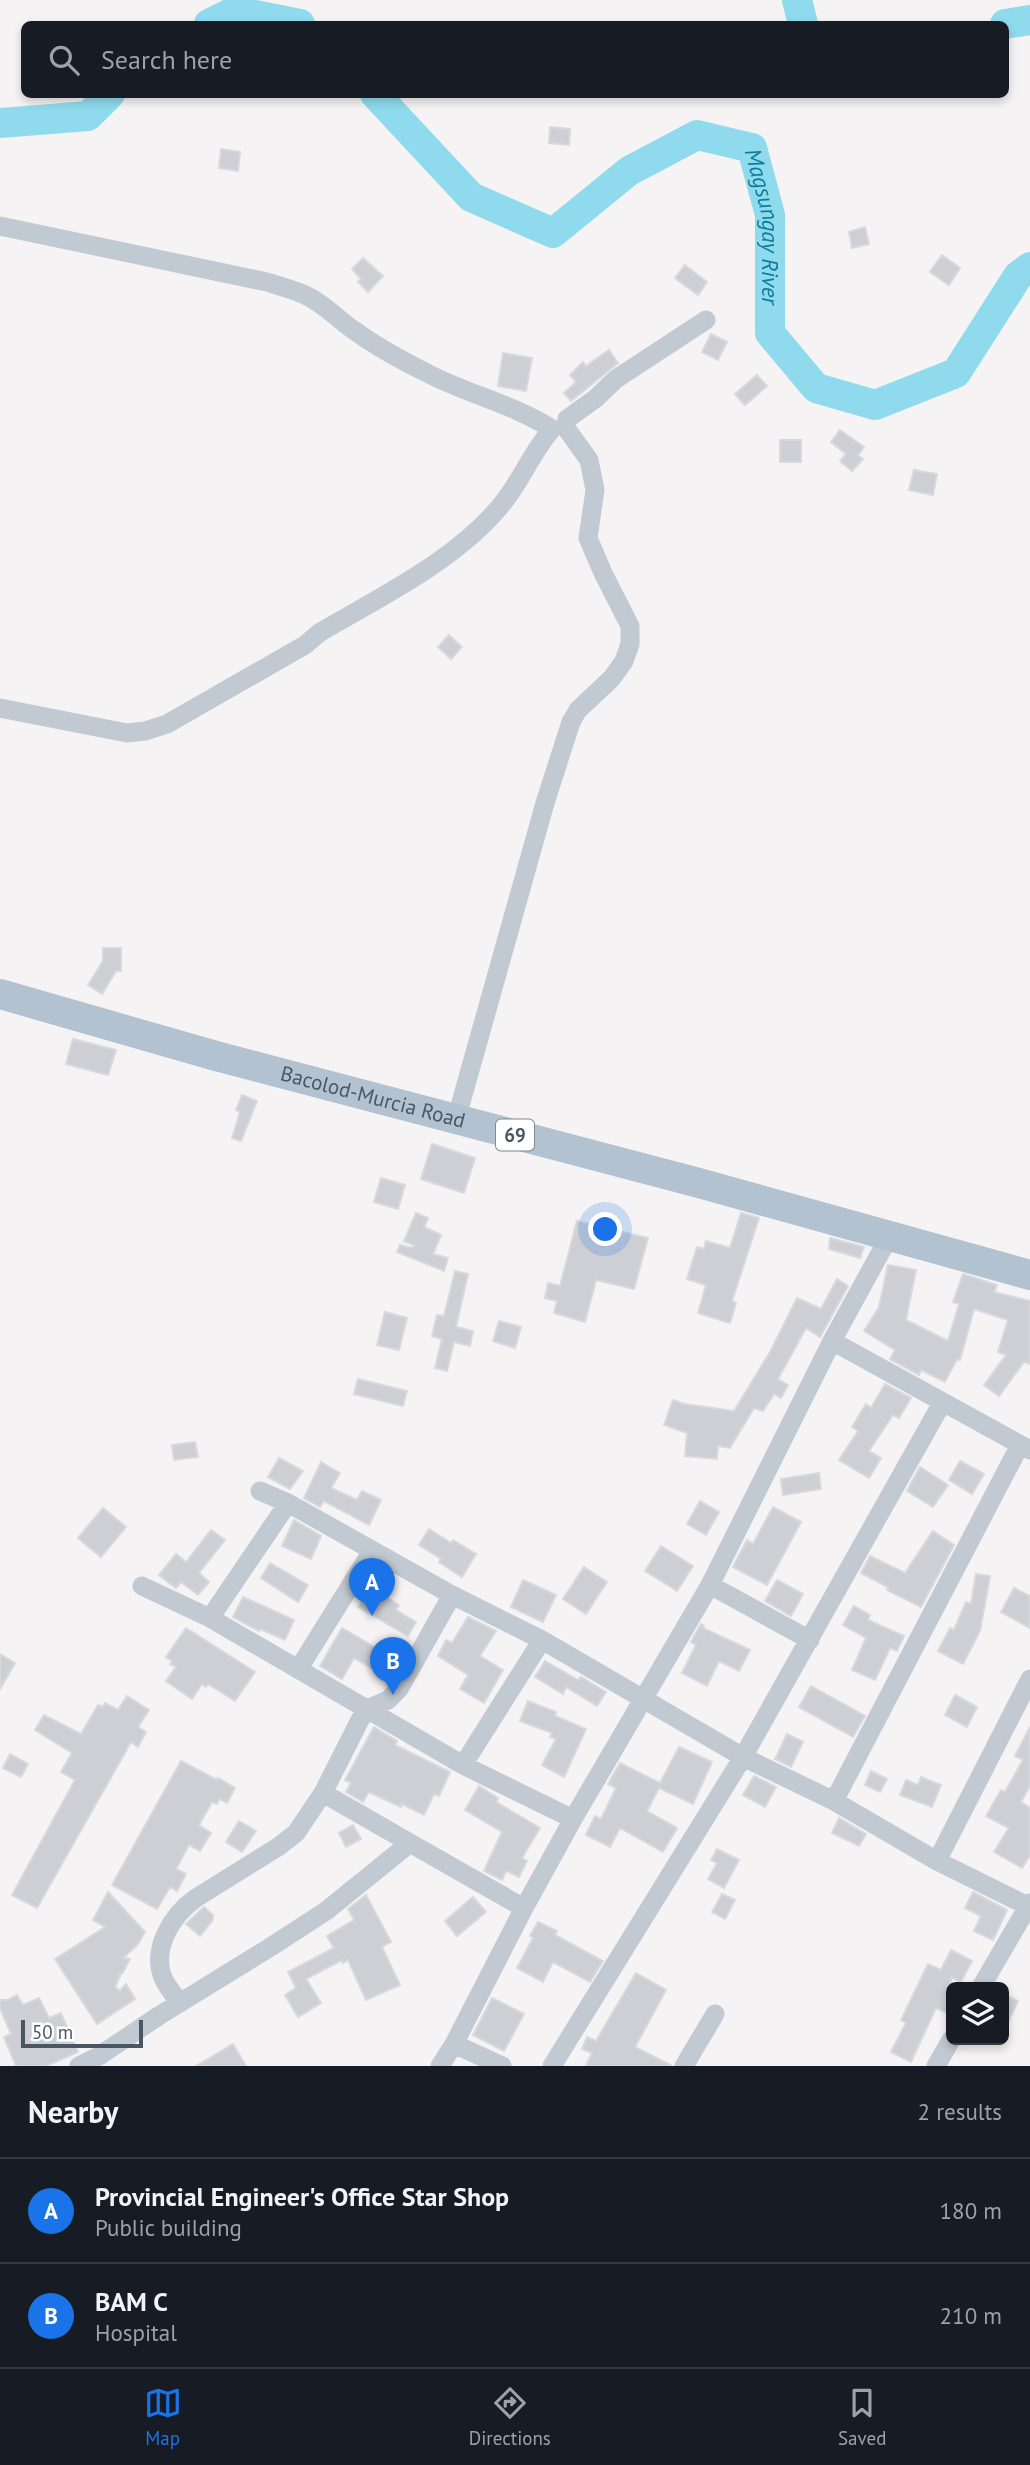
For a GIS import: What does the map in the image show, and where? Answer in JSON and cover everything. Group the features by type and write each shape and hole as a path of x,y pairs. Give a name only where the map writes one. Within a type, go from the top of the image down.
{"main road":[{"name":"Bacolod-Murcia Road","path":"0,994 216,1056 699,1183 1030,1275"}],"street":[{"path":"0,226 267,282 303,293 327,307 352,330 439,379 559,428 589,460 596,490 588,538 630,626 630,644 624,661 612,678 578,710 568,731 545,803 456,1120"},
{"path":"0,708 127,733 145,731 167,723 305,645 320,633 436,562 467,538 501,505 540,444 567,419 595,399 616,379 706,320"},
{"path":"440,2066 573,1819 709,1585 832,1341 889,1237"},
{"path":"832,1341 1025,1448 834,1801"},
{"path":"552,2066 743,1757 942,1403"},
{"path":"260,1491 288,1503 452,1595 542,1640 743,1757 834,1801 937,1861 1029,1904 984,1982"},
{"path":"210,1618 288,1503"},
{"path":"299,1668 372,1551"},
{"path":"709,1585 810,1640"},
{"path":"142,1586 210,1618 463,1765 573,1819"},
{"path":"180,2003 164,1980 160,1962 166,1932 176,1917 190,1902 296,1833 323,1793 365,1710 388,1700 399,1689 452,1595"},
{"path":"463,1765 542,1640"},
{"path":"937,1861 1030,1679"},
{"path":"323,1793 524,1908"},
{"path":"79,2066 99,2056 326,1911 410,1843"},
{"path":"684,2066 715,2014"},
{"path":"454,2044 502,2066"},
{"path":"936,2066 948,2045"}],"building":[{"path":"550,127 570,129 569,145 549,143"},
{"path":"221,149 240,152 238,171 219,168"},
{"path":"865,227 869,244 852,248 849,232"},
{"path":"942,255 960,268 949,285 930,272"},
{"path":"363,258 383,276 368,292 358,282 361,279 352,269"},
{"path":"685,265 707,282 698,295 675,278"},
{"path":"711,334 727,342 718,360 702,352"},
{"path":"609,350 618,363 571,401 564,393 576,382 570,375 583,362 586,366"},
{"path":"503,353 532,358 526,391 498,386"},
{"path":"757,375 767,386 745,405 735,394"},
{"path":"840,430 864,447 858,455 863,459 852,471 840,461 846,454 831,442"},
{"path":"780,440 801,440 801,462 780,462"},
{"path":"914,470 937,474 933,495 909,490"},
{"path":"449,635 462,647 451,659 438,647"},
{"path":"103,948 121,948 121,971 116,971 102,994 88,985 103,961"},
{"path":"73,1039 116,1050 108,1075 66,1064"},
{"path":"242,1095 257,1101 241,1141 232,1138 240,1112 236,1110"},
{"path":"432,1144 475,1158 464,1193 421,1179"},
{"path":"381,1178 405,1185 398,1209 374,1202"},
{"path":"416,1213 428,1218 424,1227 441,1235 433,1254 448,1258 444,1271 397,1252 400,1245 412,1248 414,1245 404,1241"},
{"path":"741,1213 759,1218 732,1301 736,1303 730,1323 698,1313 706,1285 687,1279 697,1247 704,1249 706,1241 730,1248"},
{"path":"577,1221 648,1238 634,1289 596,1280 585,1322 554,1313 557,1301 545,1298 548,1283 560,1286"},
{"path":"830,1238 864,1247 860,1258 829,1249"},
{"path":"888,1265 916,1270 906,1320 948,1341 959,1304 953,1302 963,1274 997,1285 994,1292 1030,1301 1030,1364 1024,1362 999,1396 984,1385 1006,1355 998,1352 1008,1320 974,1309 960,1360 957,1359 945,1382 921,1370 919,1375 890,1359 895,1350 864,1331 879,1307"},
{"path":"455,1271 468,1274 456,1327 473,1331 470,1346 454,1342 447,1371 435,1368 442,1339 432,1336 437,1315 444,1316"},
{"path":"837,1279 848,1286 820,1337 806,1328 778,1379 788,1385 781,1398 774,1394 763,1411 754,1408 730,1448 718,1446 717,1459 685,1456 687,1433 664,1425 673,1400 734,1411 770,1352 797,1298 821,1309"},
{"path":"385,1312 407,1318 399,1350 377,1345"},
{"path":"499,1321 521,1327 515,1348 493,1341"},
{"path":"358,1379 407,1391 403,1406 354,1394"},
{"path":"885,1384 911,1398 899,1418 893,1415 869,1451 881,1458 869,1478 839,1460 858,1431 852,1427 866,1404 871,1408"},
{"path":"195,1442 198,1457 174,1460 172,1445"},
{"path":"279,1458 303,1471 290,1489 268,1477"},
{"path":"960,1461 984,1474 972,1494 949,1480"},
{"path":"321,1462 340,1473 331,1488 357,1500 362,1491 381,1500 369,1525 324,1501 320,1507 304,1498"},
{"path":"920,1467 948,1485 933,1507 907,1491"},
{"path":"819,1473 821,1489 783,1495 781,1479"},
{"path":"700,1501 719,1512 706,1535 687,1524"},
{"path":"773,1507 801,1522 767,1585 733,1567 747,1540 753,1544"},
{"path":"103,1508 126,1527 101,1557 78,1538"},
{"path":"294,1520 321,1536 311,1559 282,1546"},
{"path":"429,1529 476,1554 462,1577 419,1545"},
{"path":"211,1530 225,1540 199,1573 209,1582 198,1595 181,1582 176,1588 159,1575 176,1554 186,1562"},
{"path":"933,1531 954,1545 921,1607 861,1573 870,1556 905,1573"},
{"path":"661,1546 693,1566 677,1591 645,1571"},
{"path":"270,1563 308,1585 298,1602 261,1578"},
{"path":"584,1567 607,1582 586,1614 563,1599"},
{"path":"976,1574 990,1576 980,1631 963,1664 938,1651 950,1628 954,1630 966,1602 971,1604"},
{"path":"523,1580 556,1595 543,1622 511,1607"},
{"path":"777,1580 803,1594 791,1616 765,1601"},
{"path":"371,1587 399,1605 396,1610 416,1622 408,1636 358,1607"},
{"path":"1014,1588 1030,1596 1030,1628 1001,1612"},
{"path":"243,1597 294,1620 285,1640 260,1629 259,1631 233,1617"},
{"path":"854,1606 870,1615 868,1620 904,1636 897,1651 890,1648 875,1680 852,1670 866,1638 843,1625"},
{"path":"468,1617 496,1631 480,1656 503,1670 484,1703 460,1689 468,1675 438,1656 446,1640 452,1643"},
{"path":"701,1624 703,1628 750,1650 739,1671 719,1661 707,1686 682,1673 696,1645 691,1642"},
{"path":"186,1628 255,1672 235,1701 208,1684 206,1687 202,1684 192,1699 166,1681 176,1667 170,1664 172,1661 166,1657"},
{"path":"342,1628 397,1660 386,1677 354,1658 342,1679 320,1666"},
{"path":"0,1654 15,1663 0,1689"},
{"path":"545,1661 606,1692 597,1706 566,1687 563,1694 535,1677"},
{"path":"811,1686 865,1716 853,1737 799,1707"},
{"path":"955,1695 977,1707 967,1727 945,1715"},
{"path":"127,1696 149,1710 138,1727 146,1732 138,1747 131,1742 37,1908 12,1895 75,1780 61,1772 72,1753 35,1730 44,1715 81,1734 98,1705 103,1707 105,1703 118,1710"},
{"path":"528,1701 556,1712 555,1716 586,1729 564,1777 542,1765 556,1739 550,1737 552,1733 520,1721"},
{"path":"374,1727 397,1741 395,1745 450,1772 439,1796 434,1794 424,1815 369,1792 363,1802 346,1792 351,1783 345,1780"},
{"path":"1030,1727 1030,1786 1021,1802 1030,1808 1030,1855 1022,1868 994,1852 1009,1828 986,1816 1001,1790 1005,1792 1023,1760 1015,1756"},
{"path":"787,1734 803,1742 791,1767 775,1759"},
{"path":"679,1747 712,1762 693,1804 659,1788 647,1811 677,1828 663,1852 620,1828 610,1847 586,1835 595,1816 601,1819 616,1788 608,1784 620,1763 660,1783"},
{"path":"10,1754 28,1764 21,1777 3,1768"},
{"path":"181,1761 235,1788 227,1803 220,1799 217,1804 212,1802 199,1825 211,1833 200,1851 189,1845 176,1869 186,1874 177,1891 170,1887 157,1909 112,1885"},
{"path":"871,1771 887,1779 880,1792 865,1785"},
{"path":"754,1776 776,1787 765,1807 743,1795"},
{"path":"921,1777 941,1785 932,1807 900,1795 906,1780 918,1785"},
{"path":"479,1786 498,1798 496,1802 540,1828 522,1858 527,1861 519,1877 506,1871 502,1880 484,1871 502,1832 465,1810"},
{"path":"839,1818 866,1834 859,1846 832,1833"},
{"path":"239,1821 256,1831 242,1852 226,1842"},
{"path":"353,1825 361,1839 346,1847 339,1833"},
{"path":"717,1849 739,1860 724,1888 708,1879 717,1863 711,1860"},
{"path":"108,1892 145,1932 138,1944 123,1958 130,1959 122,1974 119,1974 115,1987 120,1991 126,1984 135,1999 97,2024 55,1959 105,1927 93,1920"},
{"path":"973,1892 1007,1910 993,1940 974,1931 981,1916 965,1908"},
{"path":"722,1894 735,1900 725,1919 712,1912"},
{"path":"366,1895 391,1942 382,1947 400,1985 366,2000 348,1960 343,1963 342,1960 306,1979 321,2003 298,2017 285,1995 296,1988 288,1972 334,1948 327,1936 354,1920 348,1909"},
{"path":"473,1897 486,1912 457,1936 445,1921"},
{"path":"204,1907 213,1915 213,1920 200,1936 186,1924"},
{"path":"538,1922 557,1931 555,1935 603,1961 590,1982 553,1962 543,1982 517,1968"},
{"path":"951,1950 972,1961 961,1982 951,1977 951,1982 946,1982 946,2013 936,2008 911,2062 891,2052 906,2023 901,2020 928,1964 941,1970"},
{"path":"636,1973 666,1990 635,2047 672,2066 586,2066 592,2053 582,2049 587,2037 596,2041"},
{"path":"17,1995 23,2005 39,1998 49,2018 61,2013 78,2052 46,2066 16,2066 4,2037 11,2034 0,2008 0,2000"},
{"path":"1009,1996 1018,2001 1009,2020"},
{"path":"492,1998 524,2014 504,2051 473,2035"},
{"path":"233,2044 246,2066 196,2066"}],"waterway":[{"name":"Magsungay River","path":"797,0 802,21"},
{"name":"Magsungay River","path":"215,21 235,11 285,21"},
{"name":"Magsungay River","path":"1009,23 1030,20"},
{"name":"Magsungay River","path":"0,123 88,116 106,98"},
{"name":"Magsungay River","path":"379,98 471,197 553,233 629,171 697,135 752,148 770,215 770,333 816,388 875,405 956,373 1018,276 1030,267"}],"place":[{"name":"Provincial Engineer's Office Star Shop","path":"372,1616"},
{"name":"BAM C","path":"393,1695"}]}
